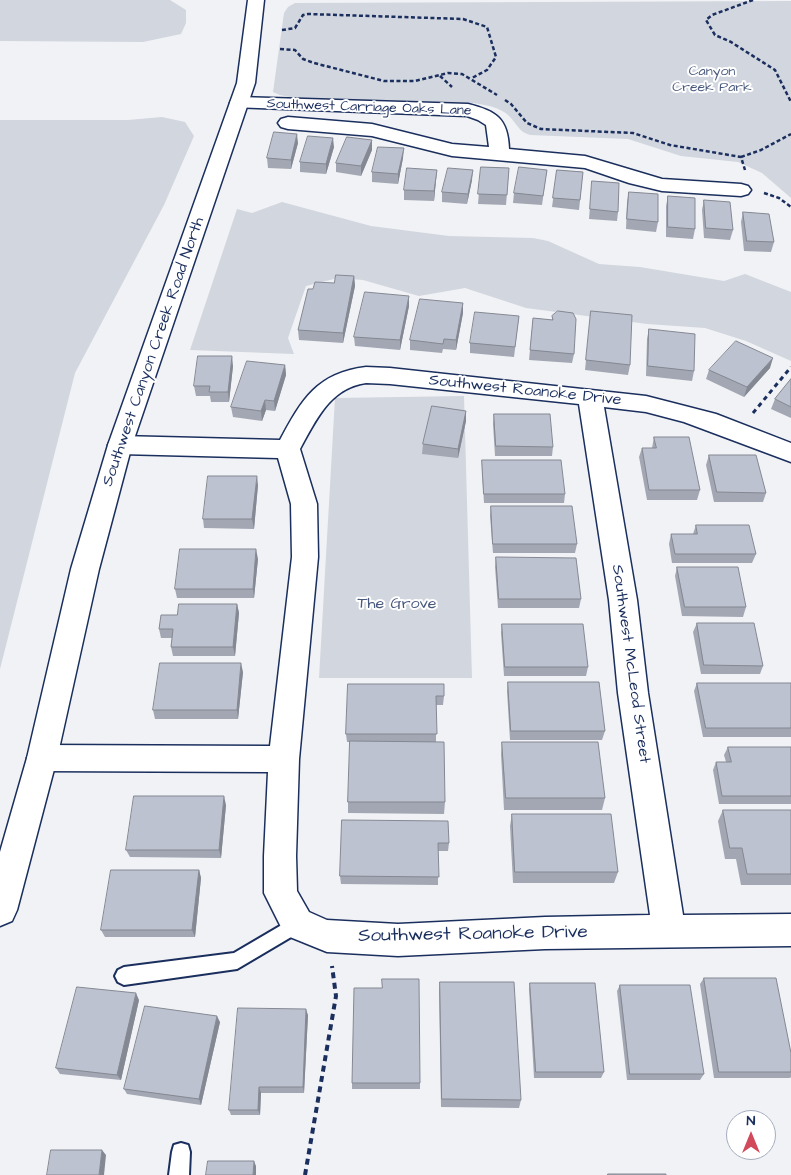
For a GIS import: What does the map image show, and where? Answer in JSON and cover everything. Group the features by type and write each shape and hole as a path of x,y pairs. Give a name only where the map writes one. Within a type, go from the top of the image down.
{"street":[{"name":"Southwest Canyon Creek Road North","path":"0,910 42,758 85,569 120,445 246,83 256,0"},
{"name":"Southwest Carriage Oaks Lane","path":"239,103 468,110 491,118 499,132 499,153"},
{"name":"Southwest Carriage Oaks Lane","path":"288,123 372,130 452,150 585,162 604,166 635,179 664,184 744,183"},
{"name":"Southwest Roanoke Drive","path":"288,450 311,408 325,391 344,380 364,375 385,375 428,382 590,397 660,407 738,431 791,453"},
{"name":"Southwest McLeod Street","path":"590,397 623,600 633,693 669,931"},
{"path":"120,445 288,450 304,504 306,557 284,759 280,856 281,893 312,930"},
{"path":"42,758 284,759"},
{"name":"Southwest Roanoke Drive","path":"312,930 398,940 545,933 791,930"}],"lane":[{"path":"124,976 237,961 312,930"},
{"path":"179,1175 181,1152"}],"path":[{"path":"753,0 712,15 706,20 715,35 731,42 775,70 791,102"},
{"path":"282,30 295,28 303,15 308,14 463,19 487,27 496,57 487,70 472,78"},
{"path":"280,49 295,50 303,58 314,63 384,81 415,81 456,73 472,78 512,104 532,126 555,130 634,133 670,145 740,158 761,150 791,134"},
{"path":"740,158 744,183"},
{"path":"738,431 791,367"},
{"path":"306,1175 336,996 312,930"}],"green space":[{"path":"0,0 170,0 186,10 186,23 181,34 143,42 0,41"},
{"name":"Canyon Creek Park","path":"791,1 791,198 762,173 738,162 681,156 628,139 530,135 521,130 510,117 493,107 473,103 294,98 273,92 284,13 288,7 295,3"},
{"path":"162,117 185,122 194,136 164,205 75,373 0,669 0,120 128,120"},
{"path":"282,202 371,226 449,236 533,238 548,241 599,264 640,267 724,281 745,274 791,292 791,361 746,341 705,328 647,324 526,308 465,288 419,296 363,280 338,278 306,286 288,338 294,354 190,350 237,209 252,213"},
{"name":"The Grove","path":"464,396 472,678 319,678 335,398"}],"building":[{"path":"274,132 297,134 291,160 267,158"},
{"path":"308,136 333,138 326,164 300,162"},
{"path":"347,137 372,140 361,166 336,163"},
{"path":"378,147 404,148 398,174 372,172"},
{"path":"481,167 509,168 507,195 478,194"},
{"path":"519,167 547,170 543,196 514,193"},
{"path":"407,168 437,170 434,191 404,190"},
{"path":"448,168 473,170 468,194 442,192"},
{"path":"557,170 583,172 580,200 553,198"},
{"path":"592,181 619,183 618,212 590,209"},
{"path":"629,192 658,194 658,222 627,219"},
{"path":"668,196 695,198 695,229 668,227"},
{"path":"704,200 730,202 733,230 706,228"},
{"path":"743,212 769,214 774,242 747,241"},
{"path":"336,275 354,276 343,333 298,330 308,289 313,289 315,282 334,283"},
{"path":"365,292 409,296 400,340 354,337"},
{"path":"420,299 463,303 456,340 444,339 443,344 410,340"},
{"path":"558,311 573,313 576,319 574,354 530,350 533,318 553,320 552,316"},
{"path":"591,311 632,315 630,365 586,360"},
{"path":"475,312 519,316 515,347 470,343"},
{"path":"649,329 695,334 694,371 648,366"},
{"path":"736,341 773,358 747,387 709,370"},
{"path":"198,356 232,356 228,392 209,392 210,386 194,386"},
{"path":"247,361 285,365 274,401 265,400 261,411 231,407"},
{"path":"791,379 791,407 775,399"},
{"path":"432,406 466,411 458,449 423,444"},
{"path":"494,414 550,414 553,447 496,446"},
{"path":"654,437 689,437 700,490 649,490 642,448 656,448"},
{"path":"709,455 756,455 766,493 717,492"},
{"path":"482,460 561,460 565,494 484,494"},
{"path":"208,476 257,476 252,519 203,519"},
{"path":"491,506 572,506 577,544 493,544"},
{"path":"696,525 749,525 756,554 675,554 671,534 697,534"},
{"path":"180,549 256,549 253,589 175,589"},
{"path":"496,557 576,558 581,599 499,599"},
{"path":"677,567 738,567 746,607 685,607"},
{"path":"179,604 237,604 233,647 171,647 173,629 159,629 161,615 177,615"},
{"path":"697,623 754,623 763,666 704,665"},
{"path":"502,624 583,624 588,667 505,667"},
{"path":"160,663 241,663 237,710 153,710"},
{"path":"508,682 599,682 605,731 511,731"},
{"path":"697,683 791,683 791,728 706,728"},
{"path":"348,684 444,684 444,696 436,696 437,734 346,734"},
{"path":"350,741 444,742 445,802 348,802"},
{"path":"502,742 598,742 605,798 506,798"},
{"path":"728,747 791,747 791,796 722,796 716,762 731,762"},
{"path":"134,796 224,796 219,850 126,850"},
{"path":"723,810 791,810 791,874 747,874 742,848 730,848"},
{"path":"512,814 611,814 618,872 515,872"},
{"path":"342,820 448,821 449,843 438,843 439,877 340,876"},
{"path":"111,870 199,870 192,930 101,930"},
{"path":"704,978 776,978 791,1053 791,1072 719,1072"},
{"path":"382,979 419,979 420,1083 352,1083 354,988 382,988"},
{"path":"440,982 514,982 521,1100 442,1099"},
{"path":"530,983 595,983 604,1072 536,1072"},
{"path":"620,985 690,985 704,1074 630,1074"},
{"path":"77,987 136,993 117,1075 56,1068"},
{"path":"145,1006 217,1016 199,1099 124,1089"},
{"path":"238,1008 306,1009 303,1087 259,1087 258,1110 229,1110"},
{"path":"51,1150 102,1150 99,1175 47,1175"},
{"path":"208,1161 254,1161 253,1175 206,1175"},
{"path":"666,1174 666,1175 608,1175"}]}
